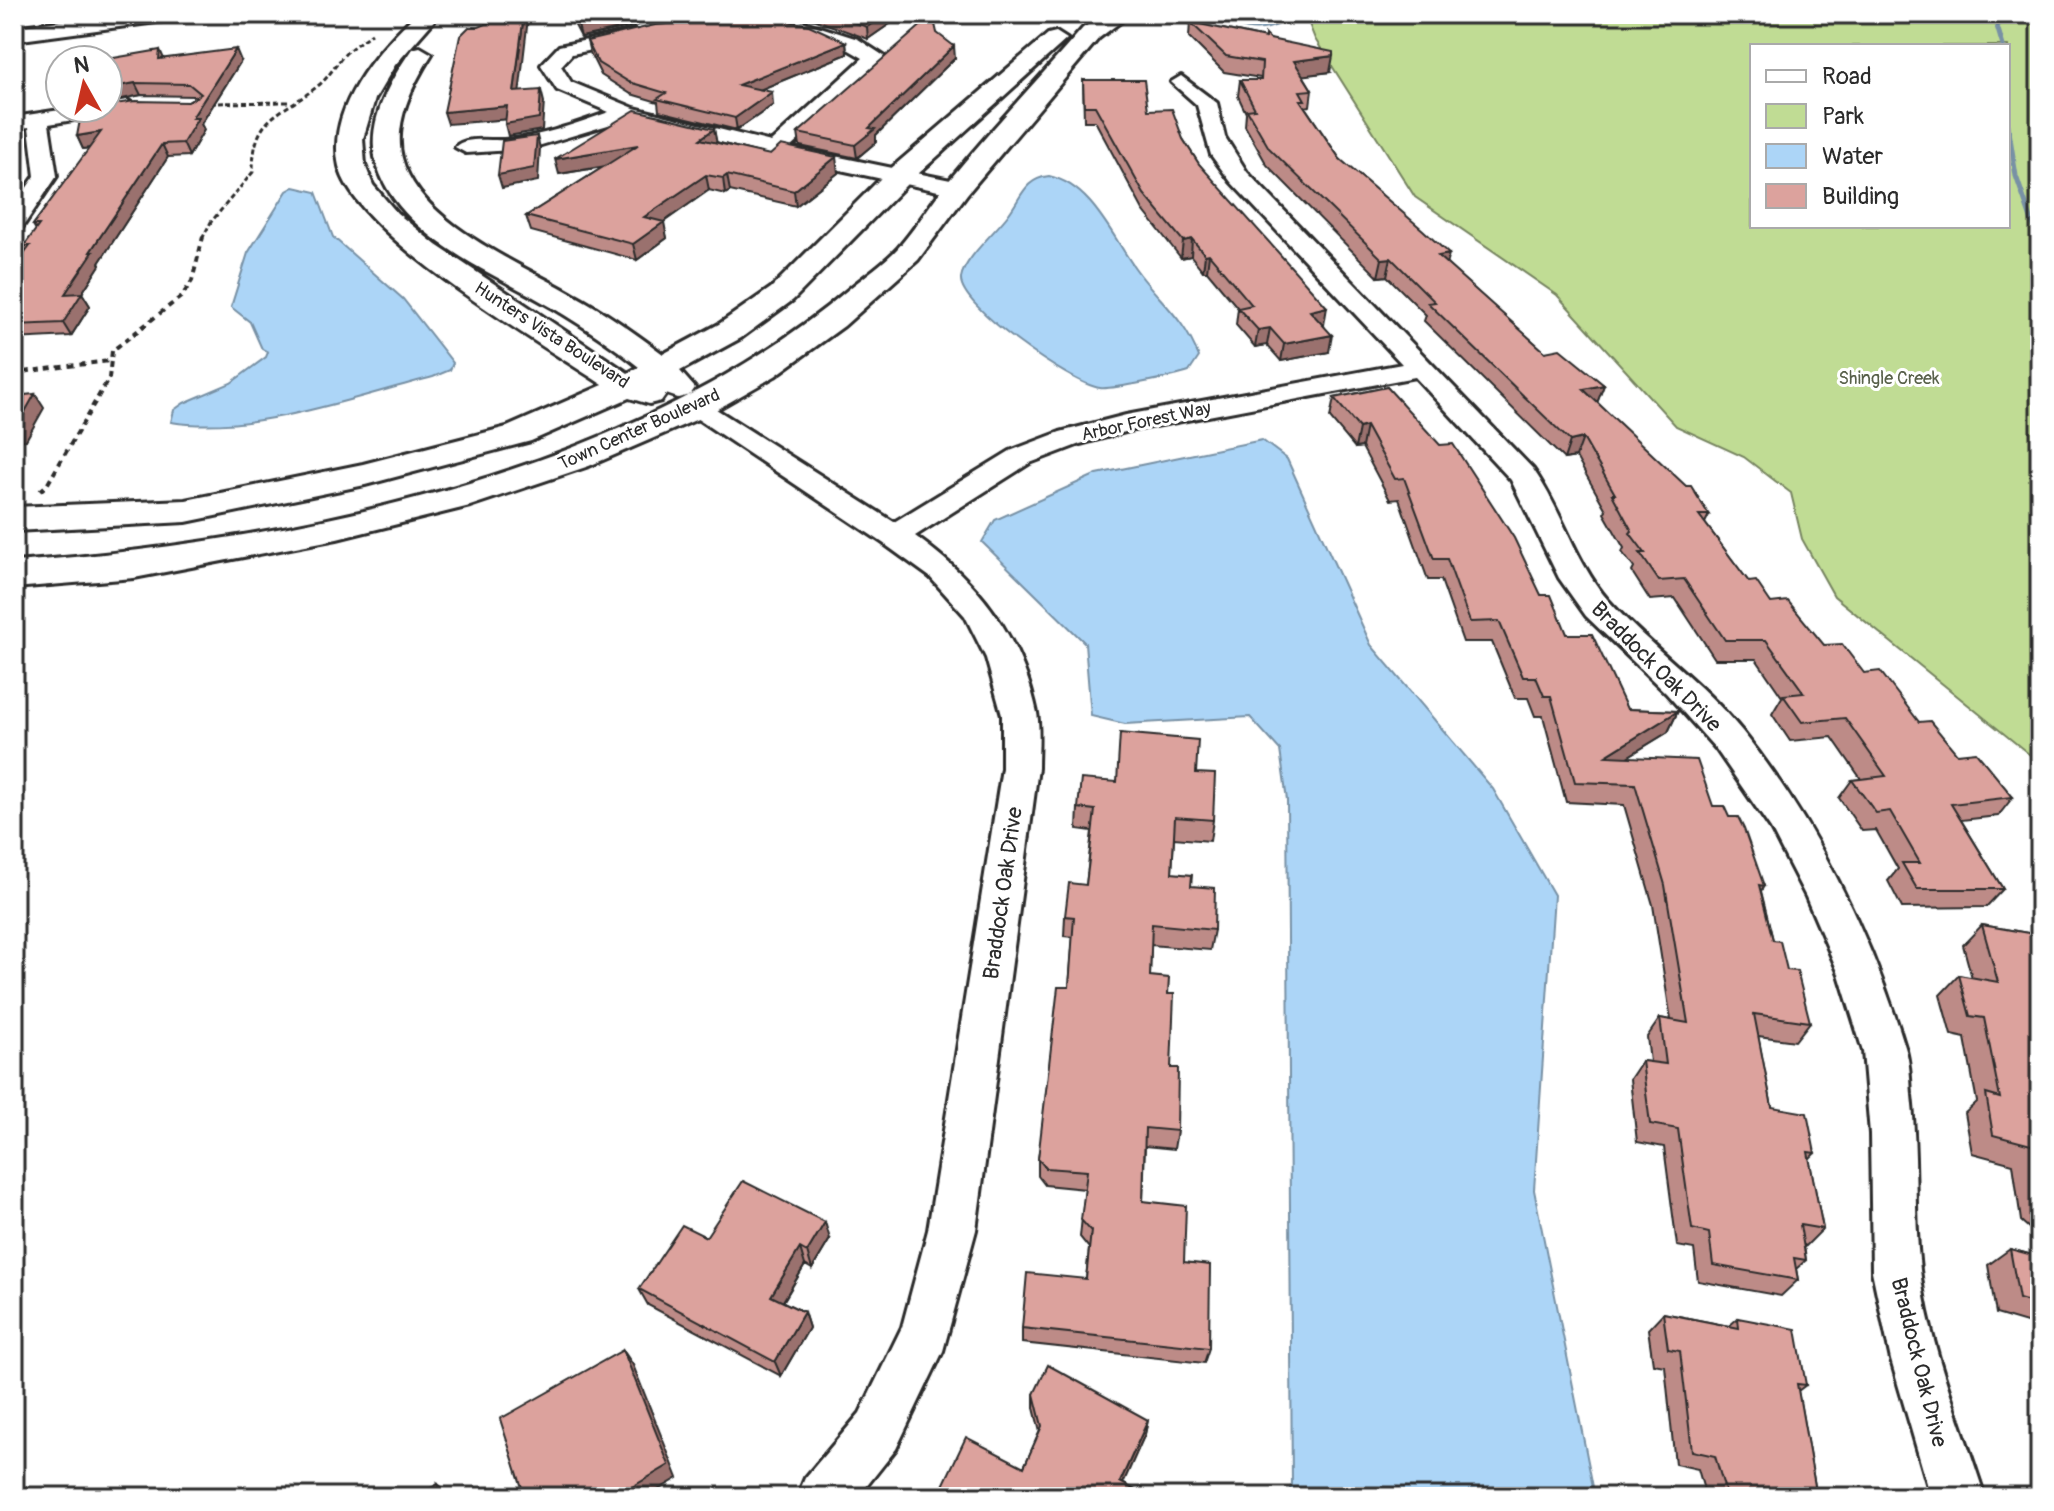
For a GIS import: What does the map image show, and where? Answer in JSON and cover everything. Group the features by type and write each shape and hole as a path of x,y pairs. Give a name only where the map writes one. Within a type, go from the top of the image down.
{"main road":[{"path":"14,34 164,14"},
{"name":"Hunters Vista Boulevard","path":"429,14 394,50 365,97 352,132 350,158 358,180 373,205 399,230 627,387 695,408"},
{"name":"Hunters Vista Boulevard","path":"457,14 421,52 395,100 387,146 406,193 436,224 565,302 661,368 695,408"},
{"name":"Town Center Boulevard","path":"23,508 186,511 365,474 519,434 627,387 730,331 782,294 898,177 1066,31 1095,14"},
{"name":"Town Center Boulevard","path":"14,575 134,566 337,527 470,495 577,459 695,408 763,369 833,319 908,254 957,188 1091,33 1120,14"}],"street":[{"path":"770,21 851,43 874,56 865,69 775,150"},
{"path":"651,33 566,50 551,65 564,86 627,112 775,150 957,188"},
{"name":"Braddock Oak Drive","path":"1181,82 1207,103 1214,137 1239,177 1523,475 1541,504 1575,578 1597,608 1678,684 1729,740 1785,820 1825,896 1860,974 1885,1051 1893,1134 1896,1271 1916,1360 1958,1497"},
{"path":"14,123 152,103"},
{"path":"466,147 509,147 558,138 627,112"},
{"path":"14,223 46,176 38,120"},
{"name":"Arbor Forest Way","path":"894,536 975,482 1020,457 1070,438 1126,423 1421,368"},
{"name":"Braddock Oak Drive","path":"695,408 894,536 941,570 978,610 1003,658 1020,715 1020,768 952,1230 929,1318 878,1431 824,1497"}],"path":[{"path":"23,508 47,485 109,378 109,361 123,340 182,296 192,281 200,242 211,222 253,172 253,147 258,132 269,118 320,84 347,52 380,27"},
{"path":"209,103 240,100 293,102"},
{"path":"14,373 109,361"}],"green space":[{"name":"Shingle Creek","path":"1320,14 2040,14 2040,763 1834,596 1802,539 1791,493 1744,457 1676,426 1557,295 1415,197 1315,39 1309,24"}],"water":[{"path":"1221,14 1295,15 1276,26 1257,30 1238,26"},
{"path":"1049,176 1064,181 1089,201 1144,280 1178,319 1199,357 1189,372 1106,388 1086,383 1018,342 977,306 965,291 961,278 974,254 1008,215 1024,190 1034,181"},
{"path":"294,187 316,192 333,237 403,299 453,363 450,370 269,419 203,425 171,422 174,410 184,403 231,383 266,357 268,352 262,349 250,322 231,307 248,253 287,191"},
{"path":"1262,440 1287,459 1371,645 1493,789 1554,895 1534,1190 1595,1497 1286,1497 1292,1485 1287,800 1280,750 1250,717 1125,724 1091,716 1085,643 982,542 995,520 1097,474"}],"building":[{"path":"509,14 524,14 514,92 541,90 539,118 505,124 507,106 444,112 460,36 469,27 479,27"},
{"path":"573,14 633,14 578,25"},
{"path":"830,14 886,14 867,27"},
{"path":"933,15 937,33 954,46 869,128 875,129 855,145 798,133"},
{"path":"761,16 809,25 846,42 738,85 772,92 735,118 657,99 666,93 629,82 598,63 587,41 655,25"},
{"path":"1190,22 1265,38 1265,34 1270,39 1333,52 1333,56 1294,61 1312,90 1300,91 1305,100 1300,100 1340,159 1449,254 1438,256 1545,352 1560,349 1604,385 1583,389 1686,486 1691,486 1709,515 1699,515 1749,582 1756,581 1771,603 1788,601 1824,645 1842,644 1864,673 1880,671 1919,722 1930,721 1957,754 1976,752 2013,797 1951,804 2003,889 1917,889 1902,863 1920,863 1890,811 1876,813 1852,780 1886,776 1845,718 1802,722 1783,695 1804,693 1766,640 1725,640 1684,579 1659,581 1640,553 1645,553 1630,533 1632,531 1612,494 1615,494 1583,438 1570,441 1428,303 1435,302 1391,258 1382,259 1269,148 1247,110 1255,109 1240,80 1261,80 1262,62 1226,56"},
{"path":"236,49 192,118 198,118 183,143 162,144 90,252 93,252 65,294 82,293 63,323 14,325 14,268 30,246 24,246 39,225 33,225 101,132 77,136 79,124 124,124 124,103 188,102 201,94 189,84 124,85 124,56 160,50 159,59"},
{"path":"1083,80 1144,80 1148,110 1172,109 1183,139 1199,164 1327,307 1310,311 1332,335 1284,344 1270,328 1258,330 1238,308 1252,305 1209,254 1205,255 1192,239 1183,241 1144,194 1095,106 1084,106"},
{"path":"635,110 714,129 700,139 770,155 781,145 836,157 794,191 727,175 723,178 706,175 644,217 664,222 633,244 526,216 638,145 555,159"},
{"path":"537,136 534,168 498,175 502,141"},
{"path":"1387,387 1440,445 1453,444 1514,538 1541,595 1551,595 1567,634 1592,634 1627,709 1678,711 1606,756 1697,760 1713,806 1724,806 1729,817 1738,817 1744,829 1764,886 1759,885 1773,940 1780,941 1787,970 1797,971 1810,1022 1754,1014 1772,1107 1807,1113 1815,1153 1808,1152 1823,1229 1800,1225 1806,1260 1794,1258 1798,1280 1713,1265 1709,1233 1692,1229 1678,1129 1650,1124 1642,1061 1666,1064 1660,1018 1688,1023 1665,885 1635,784 1575,782 1551,696 1544,696 1536,677 1523,677 1499,621 1470,622 1447,559 1434,559 1404,478 1395,479 1366,426 1359,428 1334,398"},
{"path":"35,394 17,426 14,426 14,396"},
{"path":"1120,733 1198,740 1196,773 1215,774 1213,820 1175,817 1172,873 1192,875 1191,886 1215,888 1214,930 1152,924 1150,976 1169,978 1168,994 1174,994 1171,1068 1178,1068 1177,1131 1145,1128 1143,1201 1186,1206 1184,1262 1210,1265 1209,1348 1022,1328 1027,1273 1086,1279 1091,1231 1081,1220 1087,1171 1046,1168 1038,1159 1058,987 1069,987 1074,917 1065,916 1069,883 1086,885 1095,810 1078,808 1081,779 1117,782"},
{"path":"1982,925 2040,935 2040,1179 2035,1146 1993,1135 1986,1094 2000,1098 1984,1018 1970,1016 1959,975 1998,982"},
{"path":"743,1181 825,1222 807,1252 800,1248 771,1296 804,1312 775,1362 639,1289 682,1225 706,1237"},
{"path":"2010,1249 2040,1257 2040,1305 2019,1299"},
{"path":"1663,1313 1739,1328 1738,1318 1796,1329 1806,1385 1797,1384 1817,1497 1727,1497 1715,1456 1692,1451 1680,1351 1668,1349"},
{"path":"623,1350 669,1465 615,1497 525,1497 500,1419"},
{"path":"1048,1365 1148,1420 1120,1482 1148,1497 949,1497 940,1492 966,1437 1024,1467 1042,1426 1034,1394"},
{"path":"438,1484 442,1497 415,1497"}],"waterway":[{"name":"Shingle Creek","path":"2002,44 1997,26 2003,14"},
{"name":"Shingle Creek","path":"2010,138 2016,176 2038,239"},
{"name":"Shingle Creek","path":"2038,237 2040,243"}]}
